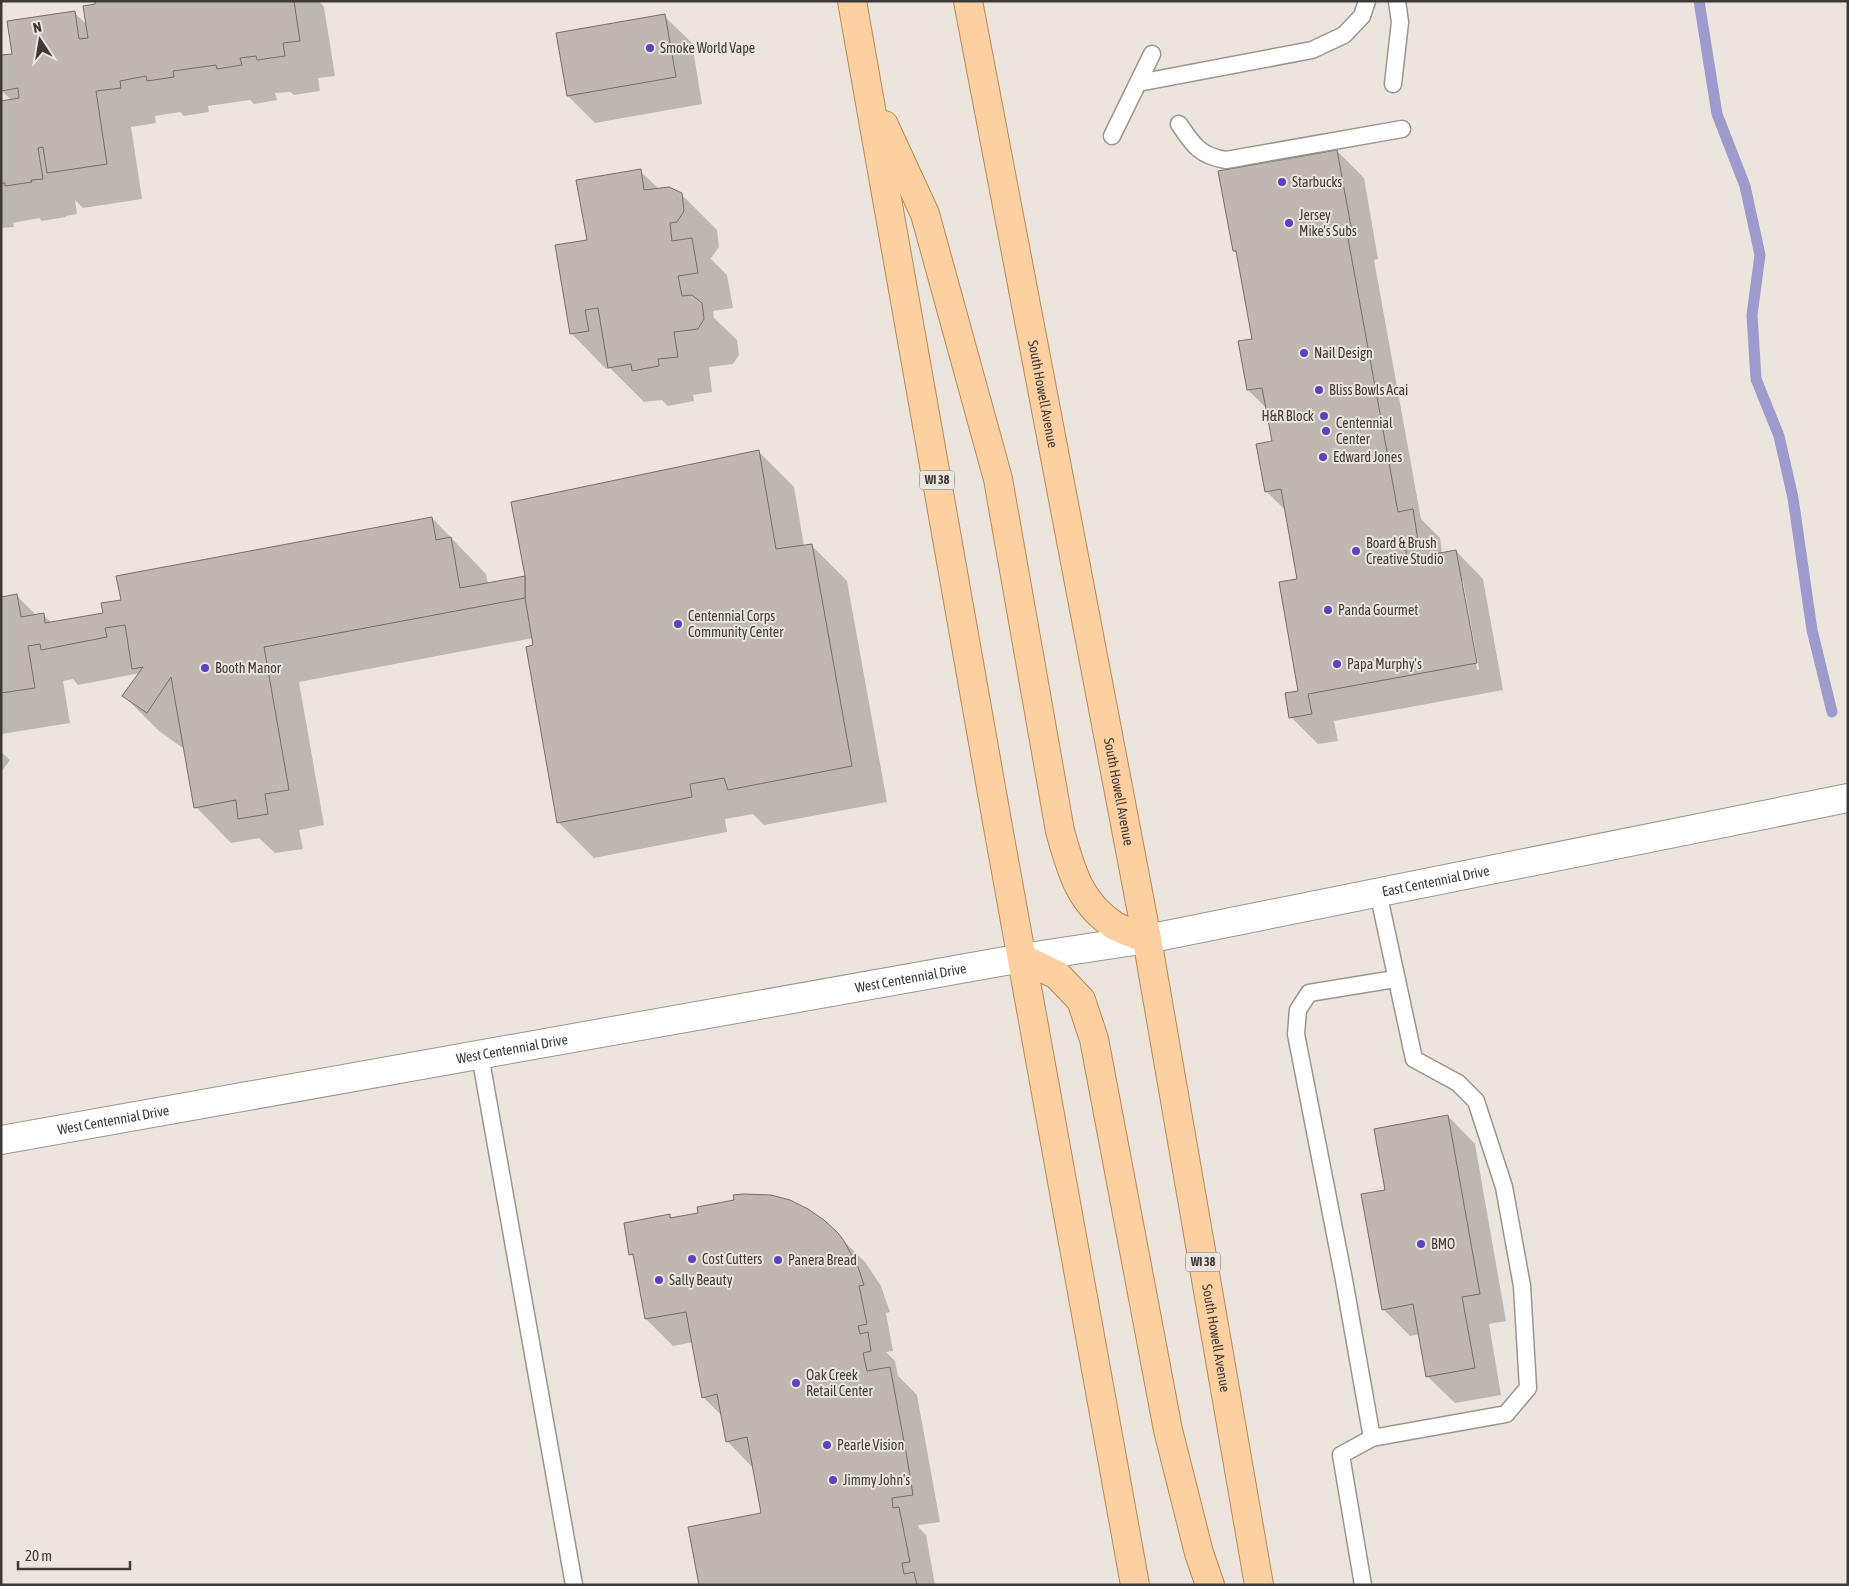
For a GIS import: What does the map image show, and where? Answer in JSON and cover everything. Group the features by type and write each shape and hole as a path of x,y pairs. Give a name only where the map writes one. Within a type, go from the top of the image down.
{"main road":[{"name":"WI 38","path":"852,1 1135,1585"},
{"name":"South Howell Avenue","path":"968,1 1148,939 1259,1585"},
{"path":"868,89 925,214 998,479 1060,831 1072,873 1089,904 1115,926 1148,939"},
{"path":"1022,958 1057,975 1081,1000 1094,1039 1168,1430 1199,1553 1210,1585"}],"street":[{"name":"East Centennial Drive","path":"1022,958 1148,939 1848,798"},
{"name":"West Centennial Drive","path":"1,1140 1022,958"}],"lane":[{"path":"1138,83 1312,50 1344,35 1362,16 1367,1"},
{"path":"1393,84 1400,22 1397,1"},
{"path":"1112,136 1152,54"},
{"path":"1179,124 1197,148 1211,158 1226,160 1402,129"},
{"path":"1362,1585 1341,1455 1372,1438 1506,1414 1528,1388 1522,1286 1501,1179 1476,1102 1458,1083 1414,1060 1395,979 1378,892"},
{"path":"1372,1438 1344,1280 1296,1034 1298,1010 1309,993 1395,979"},
{"path":"480,1055 574,1585"}],"building":[{"path":"95,1 294,1 300,41 283,43 285,56 257,60 256,56 240,58 242,65 217,69 216,65 173,71 174,77 147,81 146,76 120,81 121,88 96,91 107,164 47,173 43,147 38,148 43,179 5,186 5,183 1,183 1,101 19,98 18,88 1,91 1,55 12,54 7,21 75,11 79,39 88,38 83,6 95,4"},
{"path":"665,14 676,77 567,96 556,33"},
{"name":"Centennial Center","path":"1337,150 1352,232 1347,233 1398,512 1413,509 1419,547 1406,549 1407,559 1456,550 1477,663 1308,694 1312,714 1289,718 1285,693 1298,691 1279,582 1297,579 1281,489 1265,492 1256,444 1272,441 1262,388 1247,390 1238,341 1252,339 1236,251 1233,251 1218,171"},
{"path":"641,169 644,190 669,187 682,193 684,211 677,222 670,223 672,241 692,238 698,273 678,276 682,296 692,295 702,303 704,319 698,329 674,332 678,357 658,359 659,366 632,371 631,364 608,368 598,308 585,310 589,331 570,334 555,245 587,240 576,180"},
{"name":"Centennial Corps Community Center","path":"759,450 776,549 812,544 852,766 728,790 724,778 690,784 692,797 557,823 526,647 533,645 525,598 525,576 511,502"},
{"name":"Booth Manor","path":"432,517 436,540 451,537 460,588 525,576 525,598 264,647 289,790 265,794 268,814 238,819 236,800 194,808 171,677 147,713 122,696 143,667 132,669 125,625 105,628 107,637 41,650 40,644 28,646 35,688 1,693 1,597 17,594 21,617 44,613 45,623 103,613 101,603 121,600 116,576"},
{"name":"BMO","path":"1448,1115 1480,1294 1462,1297 1475,1368 1426,1377 1413,1304 1382,1310 1361,1194 1385,1190 1374,1129"},
{"name":"Oak Creek Retail Center","path":"733,1195 771,1195 790,1200 808,1209 838,1233 858,1267 864,1285 859,1286 867,1324 858,1326 860,1334 868,1332 871,1351 863,1353 867,1371 890,1367 906,1452 913,1495 892,1498 893,1508 899,1507 910,1562 902,1563 904,1574 914,1572 917,1585 699,1585 688,1527 761,1513 747,1437 726,1442 717,1394 702,1398 686,1312 645,1319 633,1254 629,1255 624,1223 670,1214 670,1218 698,1213 697,1207 734,1200"}],"waterway":[{"path":"1699,1 1717,114 1745,186 1760,255 1752,315 1756,379 1779,436 1793,498 1812,630 1832,712"}],"place":[{"name":"Smoke World Vape","path":"650,48"},
{"name":"Starbucks","path":"1282,182"},
{"name":"Jersey Mike's Subs","path":"1289,223"},
{"name":"Nail Design","path":"1304,353"},
{"name":"Bliss Bowls Acai","path":"1319,390"},
{"name":"H&R Block","path":"1324,416"},
{"name":"Centennial Center","path":"1326,431"},
{"name":"Edward Jones","path":"1323,457"},
{"name":"Board & Brush Creative Studio","path":"1356,551"},
{"name":"Panda Gourmet","path":"1328,610"},
{"name":"Centennial Corps Community Center","path":"678,624"},
{"name":"Papa Murphy's","path":"1337,664"},
{"name":"Booth Manor","path":"205,668"},
{"name":"BMO","path":"1421,1244"},
{"name":"Cost Cutters","path":"692,1259"},
{"name":"Panera Bread","path":"778,1260"},
{"name":"Sally Beauty","path":"659,1280"},
{"name":"Oak Creek Retail Center","path":"796,1383"},
{"name":"Pearle Vision","path":"827,1445"},
{"name":"Jimmy John's","path":"833,1480"}]}
